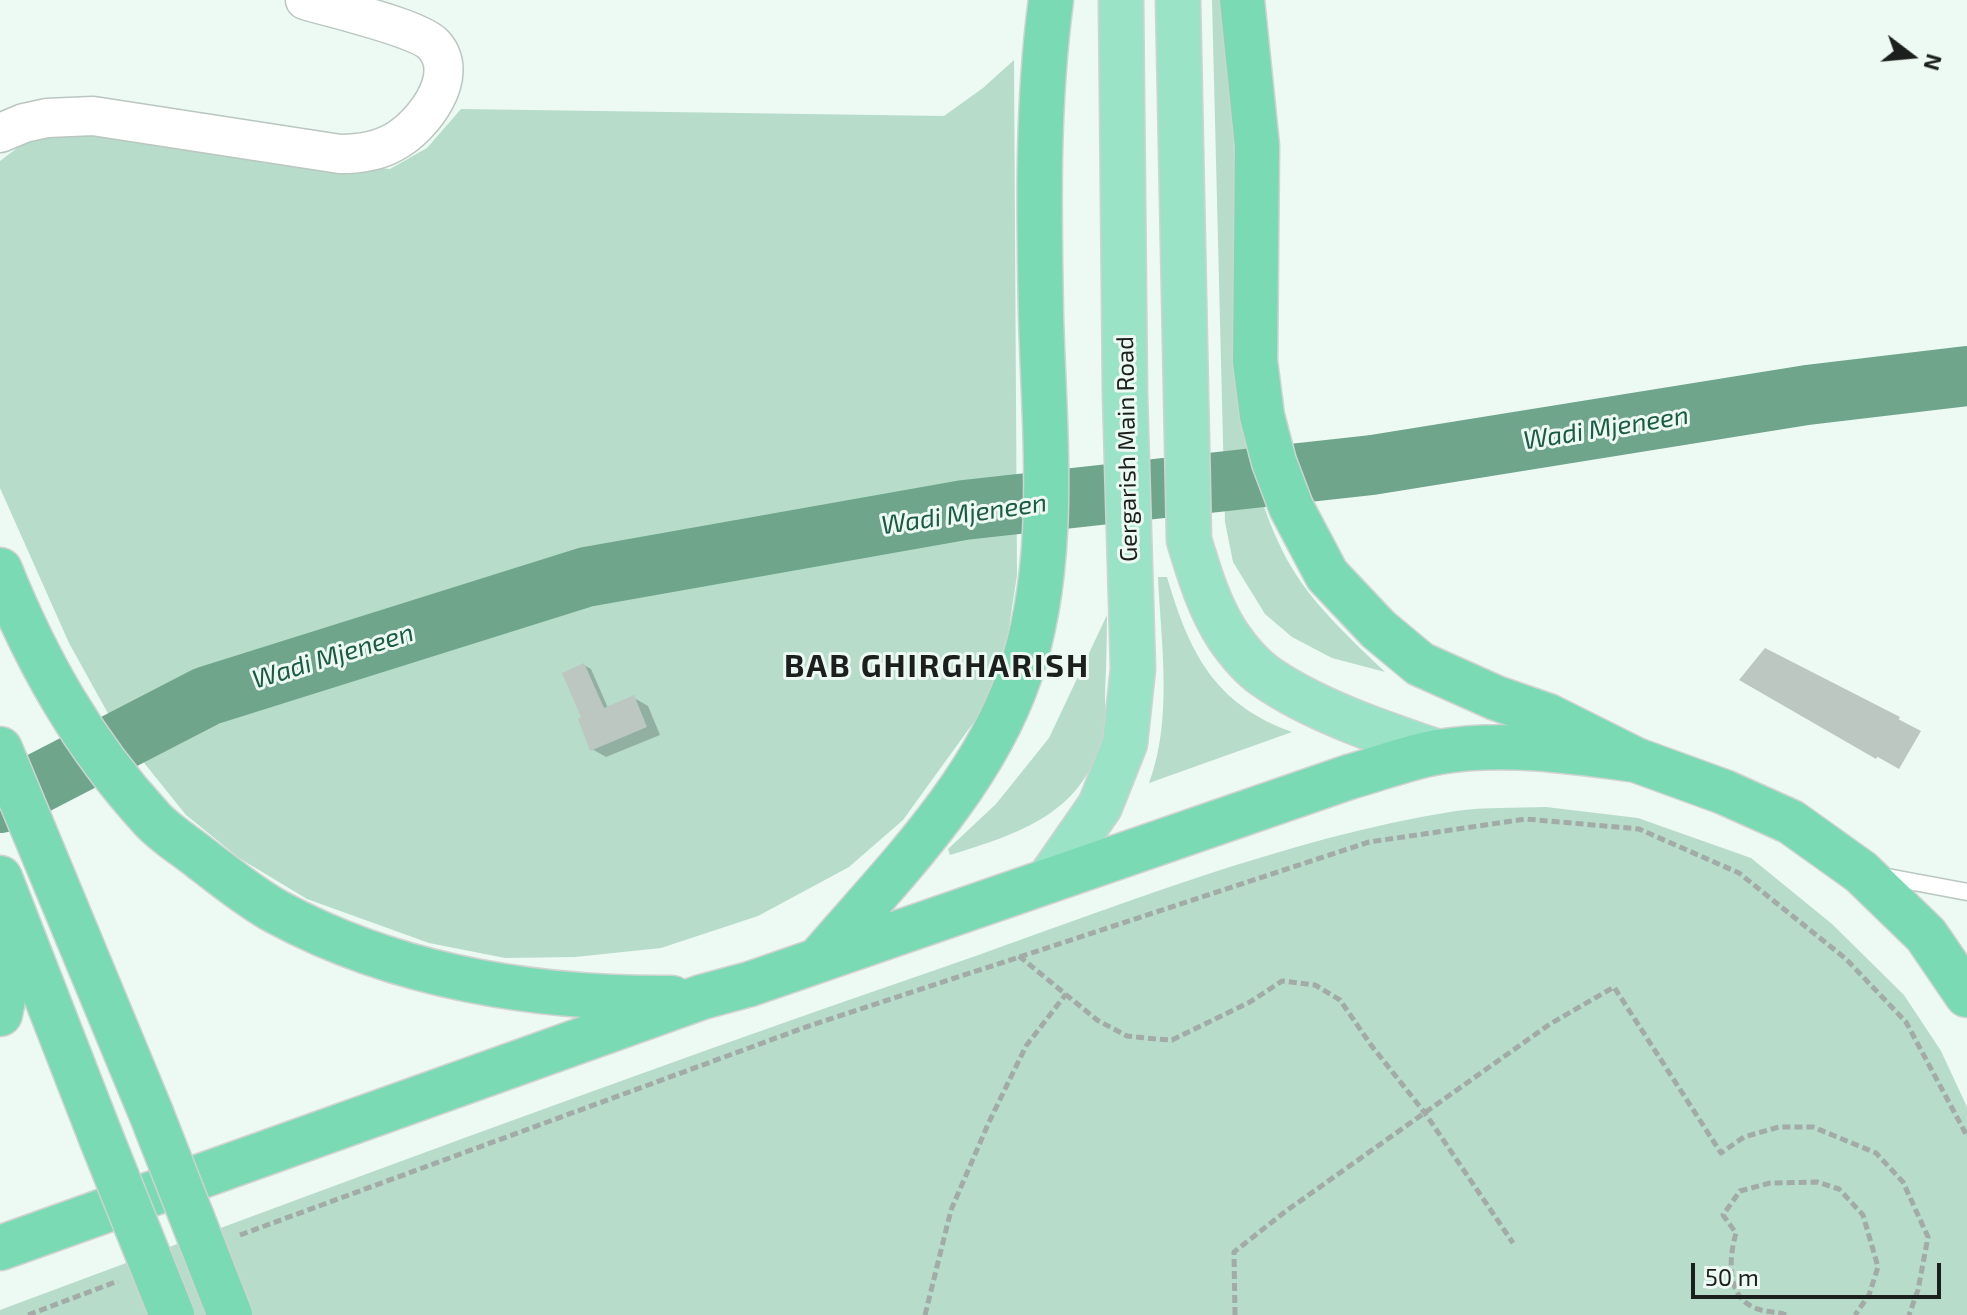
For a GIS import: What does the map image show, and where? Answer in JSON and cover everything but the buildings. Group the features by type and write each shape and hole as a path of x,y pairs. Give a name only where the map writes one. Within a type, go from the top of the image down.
{"highway":[{"path":"819,960 958,794 991,740 1019,677 1034,621 1042,557 1046,418 1041,316 1041,124 1051,0"},
{"path":"1242,0 1257,146 1255,361 1262,416 1274,462 1291,507 1327,575 1378,629 1420,664 1496,698 1548,716 1636,760 1724,792 1791,822 1861,872 1926,935 1967,995"},
{"path":"0,570 41,663 87,740 153,820 275,911 331,939 398,962 498,986 583,996 702,997"},
{"path":"0,1248 702,997 819,960 1349,777 1438,752 1518,747 1636,760"},
{"path":"0,749 151,1113 230,1315"},
{"path":"0,1014 10,964 6,894"},
{"path":"6,894 172,1315"}],"main road":[{"name":"Gergarish Main Road","path":"1050,878 1100,806 1125,743 1133,669 1125,395 1121,0"},
{"path":"1178,0 1189,540 1206,592 1228,636 1263,675 1334,712 1438,752"}],"street":[{"path":"0,133 47,118 93,116 340,154 376,150 407,134 429,109 442,80 443,68 434,45 415,33 305,0"}],"lane":[{"path":"1861,872 1967,892"}],"path":[{"path":"237,1237 806,1027 1369,842 1526,819 1639,829 1739,873 1846,959 1906,1022 1967,1136"},
{"path":"1019,956 1097,1020 1127,1036 1172,1040 1250,1002 1282,981 1315,985 1340,1000 1425,1113 1513,1243"},
{"path":"1235,1315 1234,1252 1286,1211 1550,1024 1614,987 1721,1153 1744,1137 1779,1127 1813,1127 1876,1153 1903,1182 1928,1237 1918,1290 1909,1315"},
{"path":"925,1315 951,1210 989,1122 1026,1046 1066,994"},
{"path":"1786,1315 1760,1310 1740,1300 1731,1277 1731,1251 1736,1233 1723,1215 1740,1191 1770,1183 1817,1182 1839,1189 1863,1215 1878,1267 1869,1295 1855,1315"},
{"path":"28,1315 121,1280"}],"green space":[{"path":"1212,0 1219,0 1231,50 1241,377 1251,456 1260,494 1274,532 1302,583 1335,623 1385,672 1332,658 1292,637 1265,614 1233,562 1225,522"},
{"path":"1014,60 1017,575 1008,634 984,708 903,820 849,867 758,916 661,948 575,957 505,958 429,943 307,899 239,858 186,815 116,728 69,643 0,488 0,161 25,142 74,132 390,169 427,148 461,109 944,116 983,88"},
{"path":"1158,577 1167,577 1185,629 1208,672 1243,707 1292,732 1149,783 1161,733 1163,707"},
{"path":"1107,615 1105,727 1095,760 1082,782 1066,801 1025,828 950,855 948,849 996,804 1049,738"},
{"path":"1546,807 1638,818 1751,858 1832,924 1904,995 1941,1051 1967,1107 1967,1315 0,1315 0,1310 472,1135 1198,877 1391,823 1456,811"}],"waterway":[{"name":"Wadi Mjeneen","path":"0,803 207,696 586,577 964,510 1372,465 1807,395 1967,376"}],"district":[{"name":"BAB GHIRGHARISH","path":"937,666"}]}
